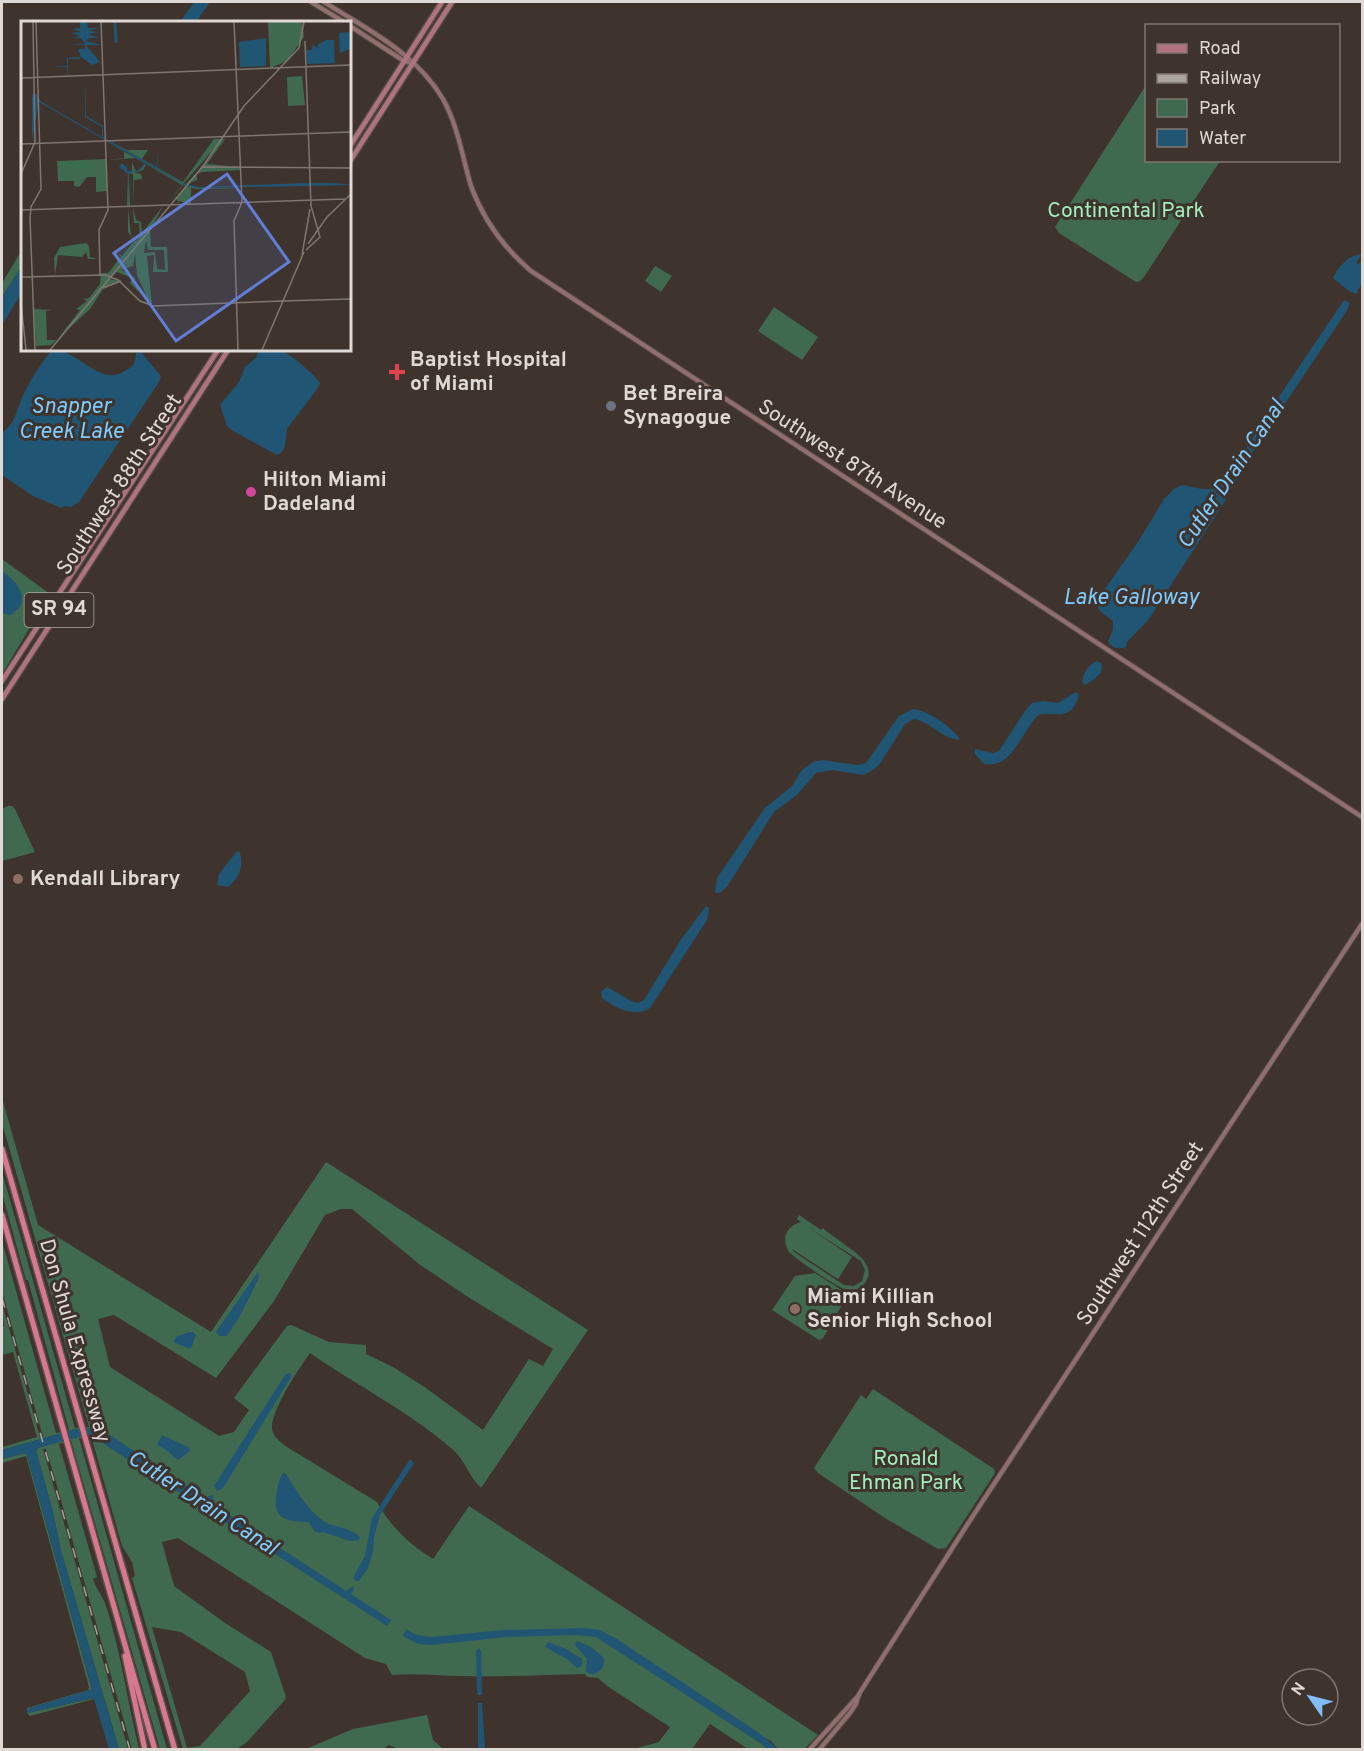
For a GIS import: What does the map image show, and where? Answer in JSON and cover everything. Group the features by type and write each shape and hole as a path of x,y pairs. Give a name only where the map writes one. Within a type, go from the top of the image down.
{"highway":[{"name":"Don Shula Expressway","path":"2,1149 175,1749"},
{"name":"Don Shula Expressway","path":"2,1215 62,1432 155,1749"},
{"path":"123,1640 126,1666 145,1749"}],"main road":[{"path":"311,2 342,21"},
{"name":"Southwest 87th Avenue","path":"324,2 407,55 433,84 450,113 458,133 471,185 485,217 508,250 531,271 1362,817"},
{"path":"351,144 442,2"},
{"path":"351,159 452,2"},
{"path":"351,27 404,61 412,63"},
{"name":"Southwest 88th Street","path":"2,681 217,351"},
{"name":"Southwest 88th Street","path":"2,699 227,351"},
{"path":"205,369 216,368"},
{"path":"60,593 67,598"},
{"path":"29,639 37,644"},
{"name":"Southwest 112th Street","path":"859,1694 1362,924"},
{"path":"809,1749 859,1694"},
{"path":"819,1749 856,1704 859,1694"}],"green space":[{"name":"Continental Park","path":"1145,87 1145,162 1219,162 1140,281 1136,282 1059,233 1055,227"},
{"path":"21,252 21,268 2,297 2,283"},
{"path":"655,266 672,276 661,292 645,281"},
{"path":"774,307 818,337 802,360 758,331"},
{"path":"2,559 50,594 2,674"},
{"path":"8,806 15,809 35,852 2,861 2,809"},
{"path":"2,1098 38,1225 211,1332 326,1162 588,1330 481,1488 455,1452 434,1435 400,1410 310,1353 280,1401 272,1429 287,1447 377,1502 401,1534 433,1559 469,1506 818,1735 804,1749 778,1749 771,1741 717,1714 767,1749 748,1749 710,1724 692,1749 634,1749 659,1742 670,1727 598,1678 584,1674 392,1675 386,1664 365,1658 178,1538 162,1542 174,1586 225,1623 271,1652 286,1697 247,1742 237,1749 183,1749 132,1578 135,1576 132,1562 122,1546 92,1439 79,1438 167,1749 160,1749 71,1440 59,1444 97,1577 93,1579 105,1603 115,1639 139,1749 132,1749 55,1479 46,1449 43,1449 128,1749 119,1749 61,1551 36,1451 38,1448 76,1437 84,1436 98,1440 93,1429 76,1429 2,1450 2,1447 37,1437 13,1352 2,1355 2,1327 4,1326 2,1304 40,1437 43,1437 2,1291 2,1241 56,1433 69,1430 2,1193 2,1172 75,1428 89,1427 2,1123","holes":["341,1209 352,1209 419,1264 553,1349 543,1366 529,1359 483,1430 426,1388 393,1367 366,1354 366,1345 329,1342 291,1325 287,1326 234,1398 249,1410 234,1432 219,1436 110,1367 98,1319 114,1315 216,1378 274,1301 325,1215","152,1627 181,1632 245,1672 250,1691 200,1746 187,1748"]},
{"path":"799,1215 821,1230 823,1228 849,1247 864,1261 868,1268 868,1276 862,1286 852,1290 843,1288 818,1274 789,1252 785,1242 786,1234 801,1222 797,1219","holes":["806,1226 861,1261 865,1270 862,1281 854,1286 844,1285 792,1249 838,1279 852,1257"]},
{"path":"815,1273 848,1294 823,1338 819,1340 772,1310 795,1276"},
{"name":"Ronald Ehman Park","path":"873,1389 994,1469 995,1473 946,1548 938,1549 885,1518 814,1468 861,1395 866,1399"},
{"path":"25,1453 27,1455 92,1690 30,1708 27,1713 27,1708 88,1690 89,1687 26,1456 2,1463 2,1459"},
{"path":"94,1698 109,1749 94,1699 30,1716 27,1713"},
{"path":"427,1715 433,1740 443,1749 399,1749 389,1745 382,1750 306,1749 353,1729"}],"water":[{"path":"194,2 210,2 197,21 181,21"},
{"path":"1362,254 1356,263 1359,264 1362,260 1362,283 1356,294 1333,278 1344,262 1352,256"},
{"path":"21,268 21,294 2,325 2,297"},
{"name":"Lake Galloway","path":"1344,300 1350,303 1346,312 1250,456 1225,501 1149,619 1127,642 1126,647 1113,647 1108,641 1113,630 1113,621 1099,609 1099,597 1138,542 1164,499 1182,485 1213,489 1220,485 1232,471"},
{"name":"Snapper Creek Lake","path":"52,351 62,351 95,370 112,375 130,368 134,364 136,353 140,351 161,376 79,502 71,507 62,508 33,496 2,475 2,433 13,421 25,392"},
{"path":"259,351 281,351 301,364 320,383 287,429 285,446 277,455 227,426 220,405 239,382 245,367 256,358"},
{"path":"2,571 13,580 21,592 21,604 10,615 2,613"},
{"path":"1097,661 1102,667 1100,673 1085,685 1082,682 1085,672"},
{"path":"1076,692 1079,695 1071,710 1062,714 1038,715 1015,749 1004,760 995,764 984,764 975,754 975,749 993,753 999,751 1032,703 1043,701 1058,703"},
{"path":"913,709 925,712 939,720 960,740 948,737 926,723 914,719 905,724 879,765 870,772 863,775 832,770 816,773 797,795 775,811 727,887 720,893 715,893 717,878 764,809 792,786 802,770 813,762 822,760 858,765 866,763 899,716"},
{"path":"237,851 240,852 241,863 236,879 228,887 217,885 219,874"},
{"path":"706,906 709,908 707,920 650,1008 632,1012 619,1008 602,998 601,992 607,987 633,1002 638,1003 644,1000 680,941"},
{"path":"258,1272 259,1278 236,1322 227,1336 220,1336 216,1332"},
{"path":"189,1332 196,1335 191,1349 175,1343 176,1337"},
{"path":"290,1373 291,1377 223,1488 217,1491 214,1486 283,1378"},
{"name":"Cutler Drain Canal","path":"94,1428 110,1435 204,1498 213,1495 214,1505 346,1591 353,1586 351,1594 391,1620 387,1626 93,1437 79,1437 38,1448 36,1451 61,1551 119,1749 109,1749 94,1698 27,1713 30,1708 92,1689 27,1455 25,1453 2,1459 2,1450 76,1429"},
{"path":"162,1435 190,1448 189,1452 178,1460 157,1445"},
{"path":"410,1459 414,1463 380,1515 368,1568 359,1581 356,1581 353,1578 365,1556 372,1518"},
{"path":"283,1473 316,1515 329,1524 354,1532 360,1537 359,1540 350,1541 323,1532 319,1533 314,1531 309,1522 287,1520 282,1517 276,1508 276,1501"},
{"path":"584,1628 600,1630 615,1638 759,1733 778,1749 767,1749 596,1637 577,1635 506,1637 431,1645 418,1644 403,1636 406,1629 416,1635 432,1637 503,1630"},
{"path":"577,1641 591,1647 604,1658 600,1671 593,1674 586,1672 587,1659 575,1645"},
{"path":"548,1642 582,1659 582,1666 577,1668 567,1659 545,1647"},
{"path":"479,1648 481,1651 482,1695 478,1695 477,1692 476,1651"},
{"path":"478,1703 482,1703 485,1749 478,1749"}],"railway":[{"path":"2,1298 130,1750"}],"place":[{"name":"Baptist Hospital of Miami","path":"397,372"},
{"name":"Bet Breira Synagogue","path":"611,406"},
{"name":"Hilton Miami Dadeland","path":"251,492"},
{"name":"Kendall Library","path":"18,879"},
{"name":"Miami Killian Senior High School","path":"795,1309"}]}
